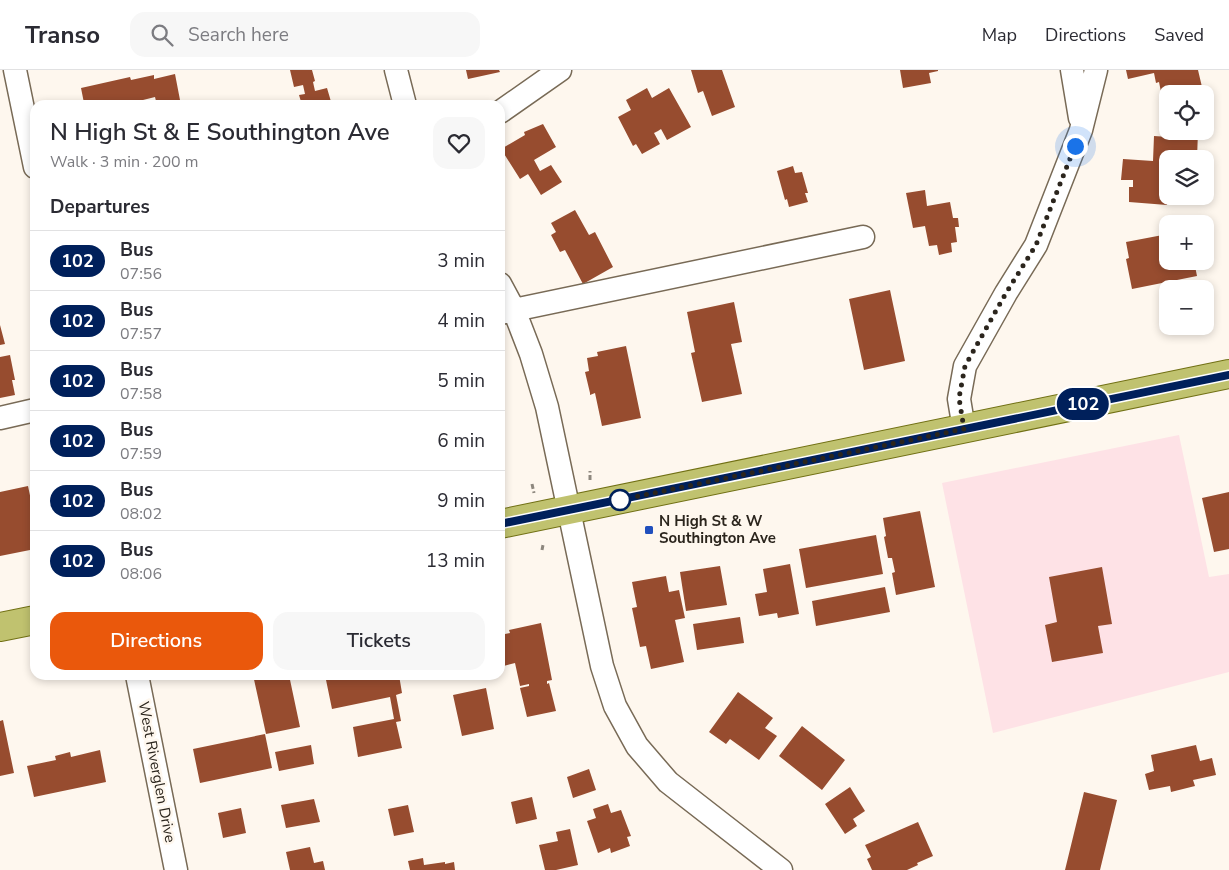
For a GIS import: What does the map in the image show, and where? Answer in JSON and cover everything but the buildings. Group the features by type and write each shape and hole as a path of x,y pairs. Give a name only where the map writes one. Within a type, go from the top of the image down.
{"main road":[{"path":"505,523 1229,374"},
{"path":"0,627 30,621"}],"street":[{"path":"15,70 30,143"},
{"path":"396,70 404,100"},
{"path":"505,108 560,70"},
{"path":"1072,70 1081,130"},
{"path":"964,429 959,398 965,366 1006,293 1036,245 1081,130 1096,70"},
{"path":"772,868 668,782 637,746 615,706 602,666 542,390 531,354 507,312 863,237"},
{"path":"0,418 30,411"},
{"name":"West Riverglen Drive","path":"138,680 176,870"}],"path":[{"path":"590,471 590,481"},
{"path":"532,484 534,493"},
{"path":"542,550 543,545"}],"shaded area":[{"path":"1179,435 1209,577 1229,574 1229,672 993,733 942,483"}],"bus line":[{"name":"102","path":"505,523 1229,375"}],"place":[{"name":"N High St & W Southington Ave","path":"649,530"}],"route":[{"path":"620,500 964,429 959,398 965,366 1006,293 1036,245 1075,146"}]}
